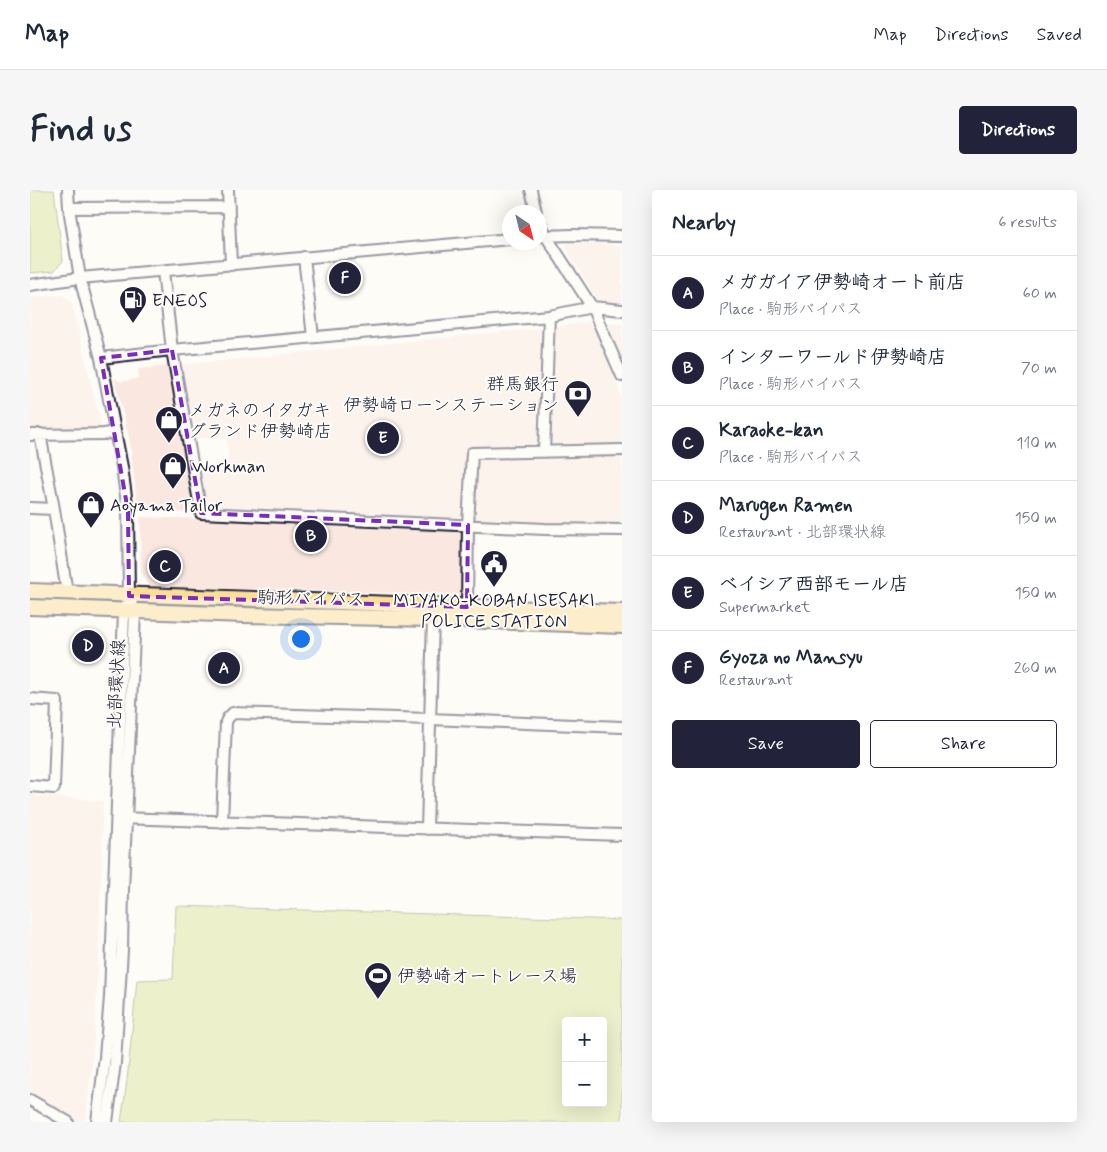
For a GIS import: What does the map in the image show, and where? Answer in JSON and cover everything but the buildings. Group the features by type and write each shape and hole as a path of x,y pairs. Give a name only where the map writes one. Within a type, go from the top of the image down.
{"main road":[{"name":"駒形バイパス","path":"30,591 622,612"},
{"name":"駒形バイパス","path":"30,607 244,616 433,619 622,626"}],"street":[{"name":"北部環状線","path":"68,190 80,278 101,358 122,467 128,511 129,611 121,818 103,1118"},
{"path":"228,190 232,265"},
{"path":"531,190 534,205"},
{"path":"69,208 229,207"},
{"path":"547,236 622,236"},
{"path":"30,285 80,278 502,240"},
{"path":"547,242 592,307 622,376"},
{"path":"304,257 314,337"},
{"path":"163,271 172,350 201,513 622,530"},
{"path":"101,358 549,316 592,307 622,310"},
{"path":"544,452 549,316"},
{"path":"67,593 54,509 35,434 104,434 115,432"},
{"path":"467,607 468,525 472,453 622,450"},
{"path":"30,508 54,509"},
{"path":"427,829 433,619"},
{"path":"30,699 57,701 54,788 30,786"},
{"path":"222,822 226,722 233,713 622,727"},
{"path":"121,818 622,835"},
{"path":"30,1100 68,1122"}],"highlighted area":[{"path":"172,350 201,513 468,525 467,607 129,596 128,511 101,358"}],"shaded area":[{"path":"567,244 622,246 622,306 601,305 565,247"},
{"path":"63,295 72,304 102,430 30,431 30,298"},
{"path":"590,322 601,343 622,399 622,447 551,448 548,445 553,327"},
{"path":"607,323 622,324 622,357 612,334"},
{"path":"544,328 540,445 536,448 467,450 465,519 209,511 206,507 200,472 224,471 229,467 227,439 194,438 180,365"},
{"path":"170,366 197,513 138,511 129,437 114,378 121,382 139,378 138,369"},
{"path":"480,456 622,456 622,527 477,522 473,518 476,461"},
{"path":"140,517 461,527 464,529 461,595 150,586 141,574"},
{"path":"30,795 103,801 98,973 93,1053 86,1118 78,1122 30,1095"}],"green space":[{"path":"30,190 54,190 63,261 54,271 30,273"},
{"name":"伊勢崎オートレース場","path":"176,906 622,920 622,1122 121,1122 137,980 173,979"}],"place":[{"name":"Gyoza no Mansyu","path":"345,278"},
{"name":"ENEOS","path":"133,324"},
{"name":"群馬銀行 伊勢崎ローンステーション","path":"578,418"},
{"name":"ベイシア西部モール店","path":"383,438"},
{"name":"メガネのイタガキ グランド伊勢崎店","path":"169,444"},
{"name":"Workman","path":"173,490"},
{"name":"Aoyama Tailor","path":"91,529"},
{"name":"インターワールド伊勢崎店","path":"311,536"},
{"name":"Karaoke-kan","path":"165,566"},
{"name":"MIYAKO-KOBAN ISESAKI POLICE STATION","path":"494,588"},
{"name":"Marugen Ramen","path":"88,646"},
{"name":"メガガイア伊勢崎オート前店","path":"224,668"},
{"name":"伊勢崎オートレース場","path":"378,1000"}]}
